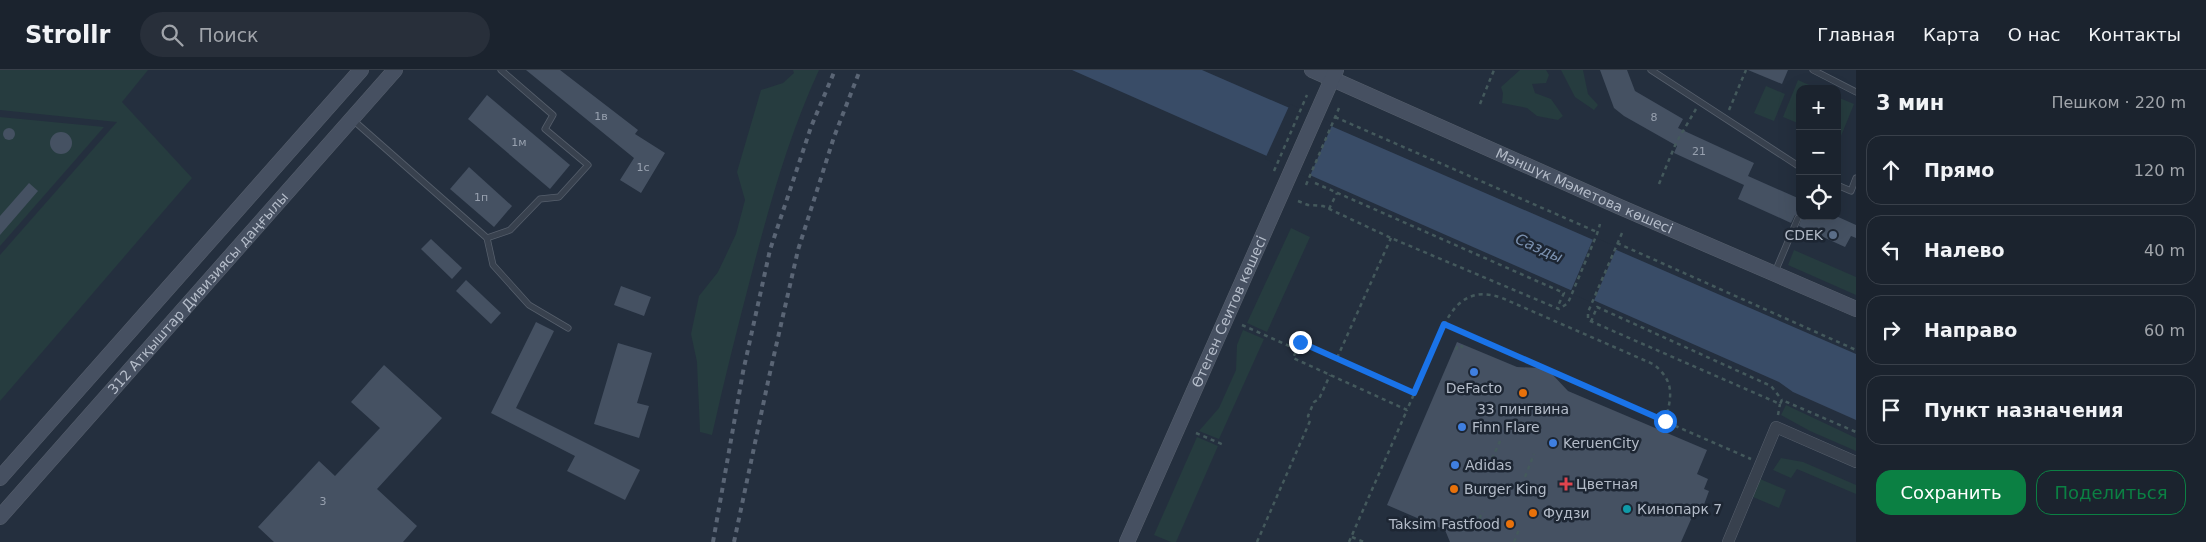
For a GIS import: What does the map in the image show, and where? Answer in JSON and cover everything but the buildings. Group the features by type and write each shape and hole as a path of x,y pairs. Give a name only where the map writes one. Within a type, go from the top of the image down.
{"main road":[{"name":"312 Атқыштар Дивизиясы даңғылы","path":"0,478 361,70"},
{"name":"312 Атқыштар Дивизиясы даңғылы","path":"0,517 395,70"},
{"name":"Мәншүк Мәметова көшесі","path":"1312,70 1334,75 1774,274 1856,309"},
{"name":"Өтеген Сеитов көшесі","path":"1127,542 1334,75"},
{"path":"321,115 340,132"}],"street":[{"path":"1728,542 1776,427 1856,462"}],"lane":[{"path":"488,238 510,230 540,199 559,198 588,165 545,129 553,114 501,70"},
{"path":"1651,70 1796,164"},
{"path":"1813,70 1856,92"},
{"path":"352,120 488,238 493,265 528,305 568,328"},
{"path":"1841,186 1851,190 1856,178"},
{"path":"1774,274 1797,220"}],"path":[{"path":"1480,104 1494,70"},
{"path":"1725,118 1746,70"},
{"path":"1274,171 1307,95"},
{"path":"1659,184 1684,128 1700,102"},
{"path":"1306,185 1339,108"},
{"path":"1335,117 1597,234"},
{"path":"1315,183 1564,293 1557,308"},
{"path":"1329,209 1336,193"},
{"path":"1298,201 1308,205 1323,206 1391,238 1561,309 1568,303 1600,224"},
{"path":"1622,234 1588,312 1588,319 1591,322 1780,404 1782,400"},
{"path":"1336,358 1391,238"},
{"path":"1617,243 1856,350"},
{"path":"1349,542 1444,324 1451,310 1468,297 1490,294 1502,298 1653,364 1667,379 1671,390 1665,421"},
{"path":"1591,322 1597,307 1771,386 1782,400 1856,432"},
{"path":"1444,324 1754,460"},
{"path":"1242,325 1296,349"},
{"path":"1407,410 1292,358 1300,342 1414,393"},
{"path":"1456,350 1458,345 1463,347"},
{"path":"1257,542 1308,424 1308,416 1314,402 1319,399 1330,375"},
{"path":"1196,433 1224,445"},
{"path":"1492,459 1500,441"},
{"path":"1525,477 1534,454"},
{"path":"1476,526 1483,511"},
{"path":"1514,542 1520,526"},
{"path":"1352,536 1364,542"}],"green space":[{"path":"0,70 148,70 122,102 192,178 0,401 0,255 117,122 0,110"},
{"path":"793,70 819,70 798,119 773,195 736,333 712,435 700,432 697,362 691,334 699,296 718,272 736,234 745,200 737,172 761,90 783,83 794,73"},
{"path":"1520,70 1546,70 1549,75 1546,83 1532,84 1535,93 1551,99 1563,116 1558,120 1537,116 1527,108 1502,103 1503,93 1501,87"},
{"path":"1561,70 1583,70 1588,94 1598,105 1594,110 1575,97"},
{"path":"1798,80 1809,85 1796,85 1796,122 1783,117"},
{"path":"1766,86 1785,94 1774,121 1754,113"},
{"path":"1841,99 1854,104 1841,136"},
{"path":"0,117 104,127 0,246"},
{"path":"1291,228 1310,237 1267,332 1247,323"},
{"path":"1794,250 1856,277 1856,295 1788,265"},
{"path":"1243,330 1264,339 1219,439 1199,431 1219,408 1236,370 1237,345"},
{"path":"1786,405 1856,438 1856,451 1810,431 1781,415"},
{"path":"1197,437 1218,446 1176,542 1171,542 1154,535"},
{"path":"1781,458 1803,462 1856,485 1856,494 1797,469 1791,478 1773,470"},
{"path":"1760,479 1786,490 1779,508 1753,497"}],"water":[{"name":"Сазды","path":"1072,70 1202,70 1856,354 1856,420 1793,392 1779,382"}],"pier":[{"path":"1290,104 1333,123 1309,178 1265,159"},
{"path":"1594,237 1617,247 1593,303 1570,293"}],"railway":[{"path":"713,542 743,372 770,250 811,127 835,70"},
{"path":"734,542 798,250 834,137 860,70"}],"place":[{"name":"CDEK","path":"1833,235"},
{"name":"DeFacto","path":"1474,372"},
{"name":"33 пингвина","path":"1523,393"},
{"name":"Finn Flare","path":"1462,427"},
{"name":"KeruenCity","path":"1553,443"},
{"name":"Adidas","path":"1455,465"},
{"name":"Цветная","path":"1566,484"},
{"name":"Burger King","path":"1454,489"},
{"name":"Кинопарк 7","path":"1627,509"},
{"name":"Фудзи","path":"1533,513"},
{"name":"Taksim Fastfood","path":"1510,524"}],"route":[{"path":"1300,342 1414,393 1444,324 1665,421"}]}
